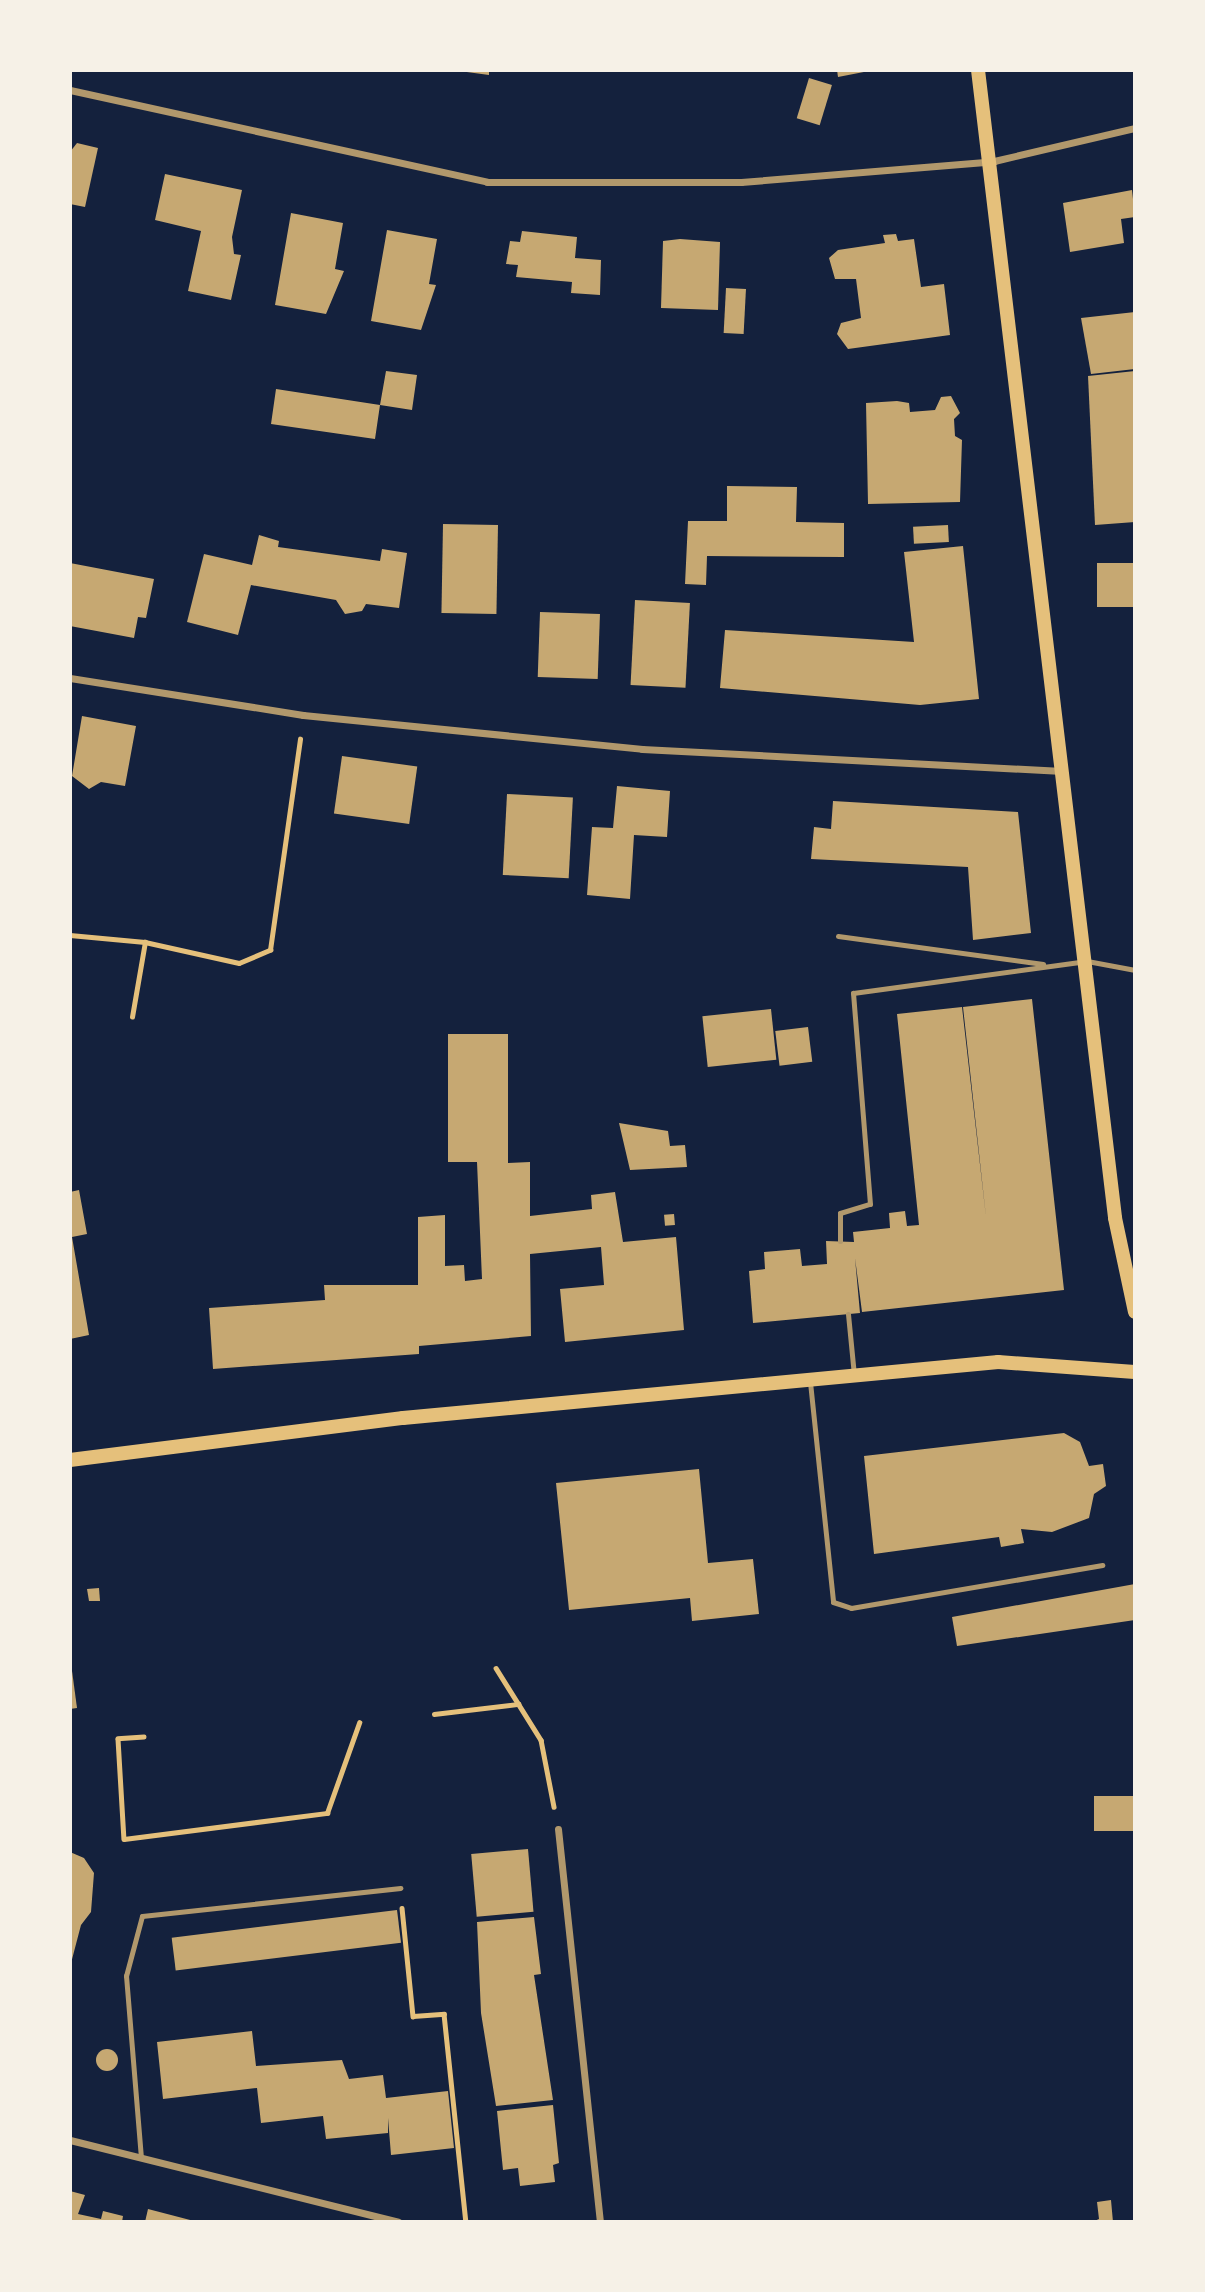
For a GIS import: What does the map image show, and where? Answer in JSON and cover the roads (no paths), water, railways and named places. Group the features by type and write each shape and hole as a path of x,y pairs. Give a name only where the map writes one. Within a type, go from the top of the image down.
{"main road":[{"path":"978,70 994,161 1115,1218 1135,1312"},
{"path":"70,1460 403,1418 855,1378 998,1362 1135,1372"}],"street":[{"path":"70,90 487,182 741,182 994,161 1135,128"},
{"path":"70,678 303,715 642,748 1063,771"},
{"path":"558,1829 600,2222"},
{"path":"70,2140 398,2222"}],"lane":[{"path":"838,936 1051,965"},
{"path":"840,1241 840,1213 870,1204 853,993 1087,961 1135,970"},
{"path":"848,1314 855,1378"},
{"path":"810,1382 833,1602 851,1608 1102,1566"},
{"path":"141,2158 126,1976 142,1916 400,1888"}]}
